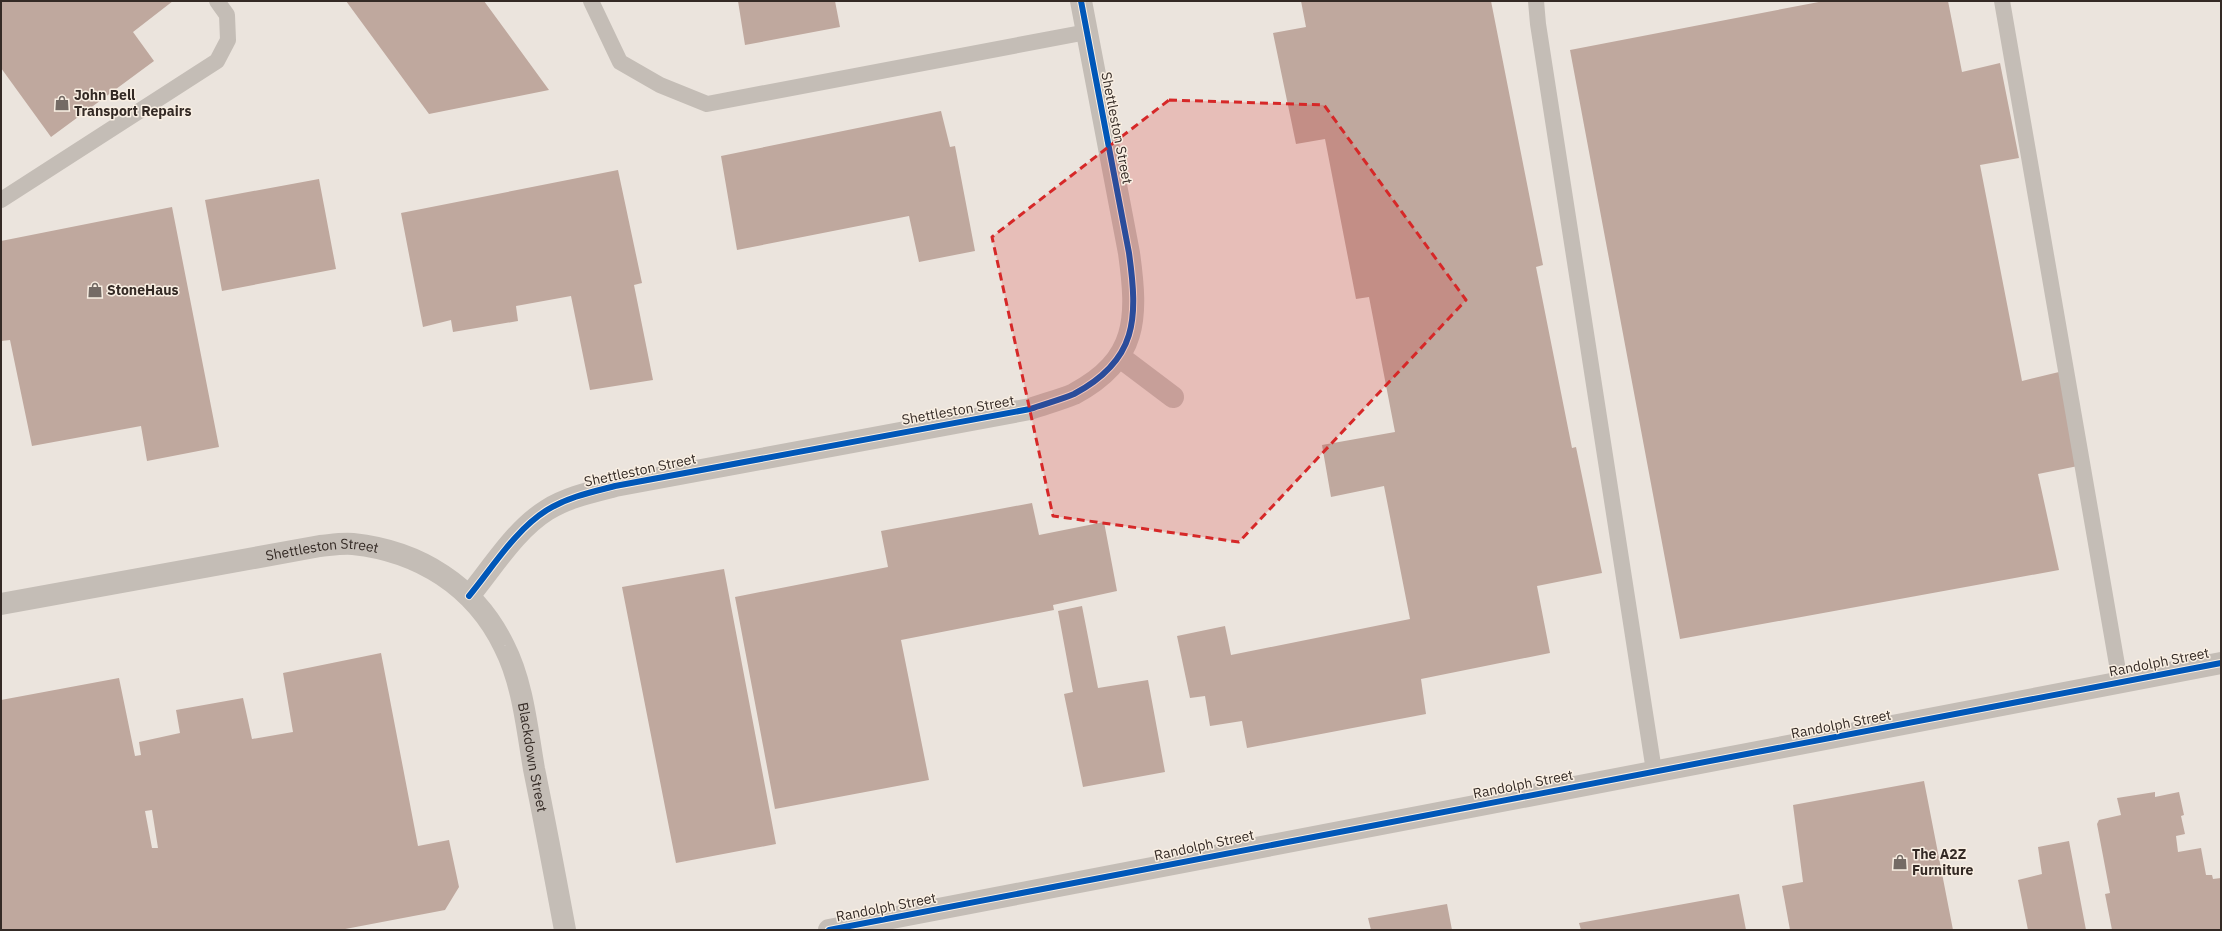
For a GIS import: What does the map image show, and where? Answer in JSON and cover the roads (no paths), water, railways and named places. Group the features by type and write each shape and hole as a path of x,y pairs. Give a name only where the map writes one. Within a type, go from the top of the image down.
{"street":[{"name":"Shettleston Street","path":"1,604 280,552 320,546 352,544 390,551 426,564 449,578 470,596 528,526 546,510 583,494 623,484 1030,409 1073,394 1105,374 1120,357 1130,330 1134,291 1081,1"},
{"path":"1120,357 1173,397"},
{"name":"Blackdown Street","path":"470,596 490,621 505,646 515,676 565,930"},
{"name":"Randolph Street","path":"829,930 2221,663"}],"lane":[{"path":"1,200 217,60 228,40 228,15 217,1"},
{"path":"591,1 620,62 660,86 707,104 1087,32"},
{"path":"1536,1 1540,40 1654,771"},
{"path":"2002,1 2120,682"}],"place":[{"name":"John Bell Transport Repairs","path":"62,103"},
{"name":"StoneHaus","path":"95,290"},
{"name":"The A2Z Furniture","path":"1900,862"}]}
